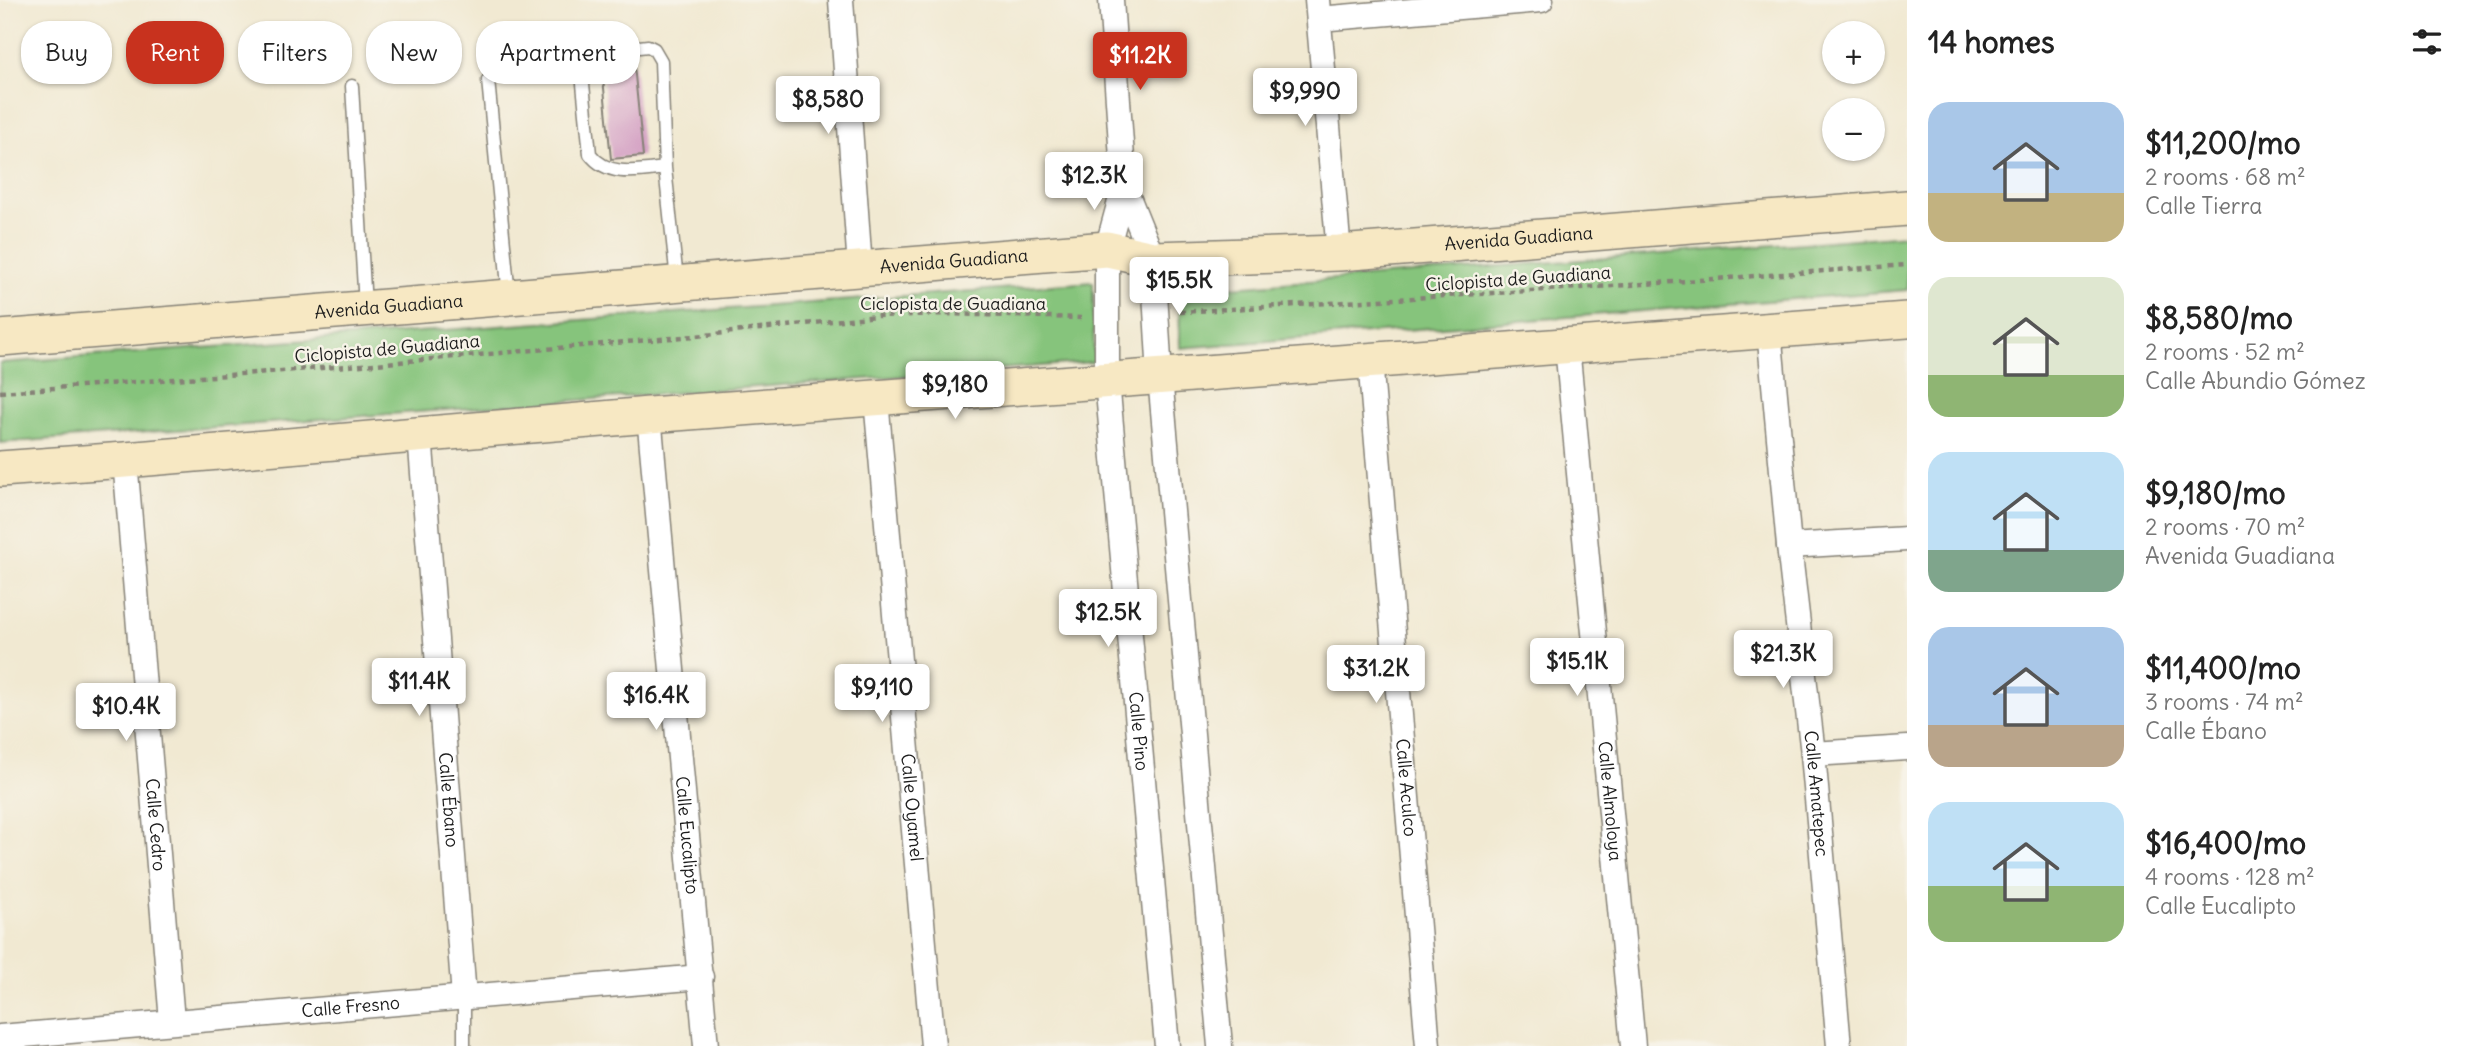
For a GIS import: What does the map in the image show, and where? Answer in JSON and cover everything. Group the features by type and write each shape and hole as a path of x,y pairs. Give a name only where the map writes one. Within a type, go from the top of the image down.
{"street":[{"path":"841,0 860,268"},
{"path":"1111,0 1124,187 1153,259 1160,377 1220,1046"},
{"path":"1339,253 1318,9 1541,0"},
{"name":"Calle Pino","path":"1124,187 1107,249 1107,382 1167,1046"},
{"name":"Avenida Guadiana","path":"0,338 1107,249 1153,259 1339,253 1907,208"},
{"path":"0,468 125,460 649,415 1907,320"},
{"name":"Calle Amatepec","path":"1769,330 1789,546 1813,754 1839,1046"},
{"name":"Calle Almoloya","path":"1567,346 1633,1046"},
{"name":"Calle Aculco","path":"1370,360 1428,1046"},
{"name":"Calle Oyamel","path":"876,399 933,1046"},
{"name":"Calle Eucalipto","path":"649,415 706,1046"},
{"name":"Calle Ébano","path":"420,435 464,997"},
{"name":"Calle Cedro","path":"125,460 172,1021"},
{"path":"1789,546 1907,539"},
{"path":"1813,754 1907,748"},
{"name":"Calle Fresno","path":"0,1037 701,977"}],"lane":[{"path":"665,168 620,172 602,165 590,154 582,74 583,65 594,52 648,46 658,54 661,61 665,168 678,284"},
{"path":"488,84 510,298"},
{"path":"352,86 366,308"},
{"path":"464,997 464,1046"}],"path":[{"name":"Ciclopista de Guadiana","path":"1156,313 1566,290 1907,265"},
{"name":"Ciclopista de Guadiana","path":"0,392 375,365 706,335 877,316 1107,316"}],"green space":[{"path":"1907,235 1907,290 1180,348 1179,291"},
{"path":"1093,282 1094,362 0,443 0,363"}],"building":[{"path":"604,84 636,84 643,156 611,159"}]}
